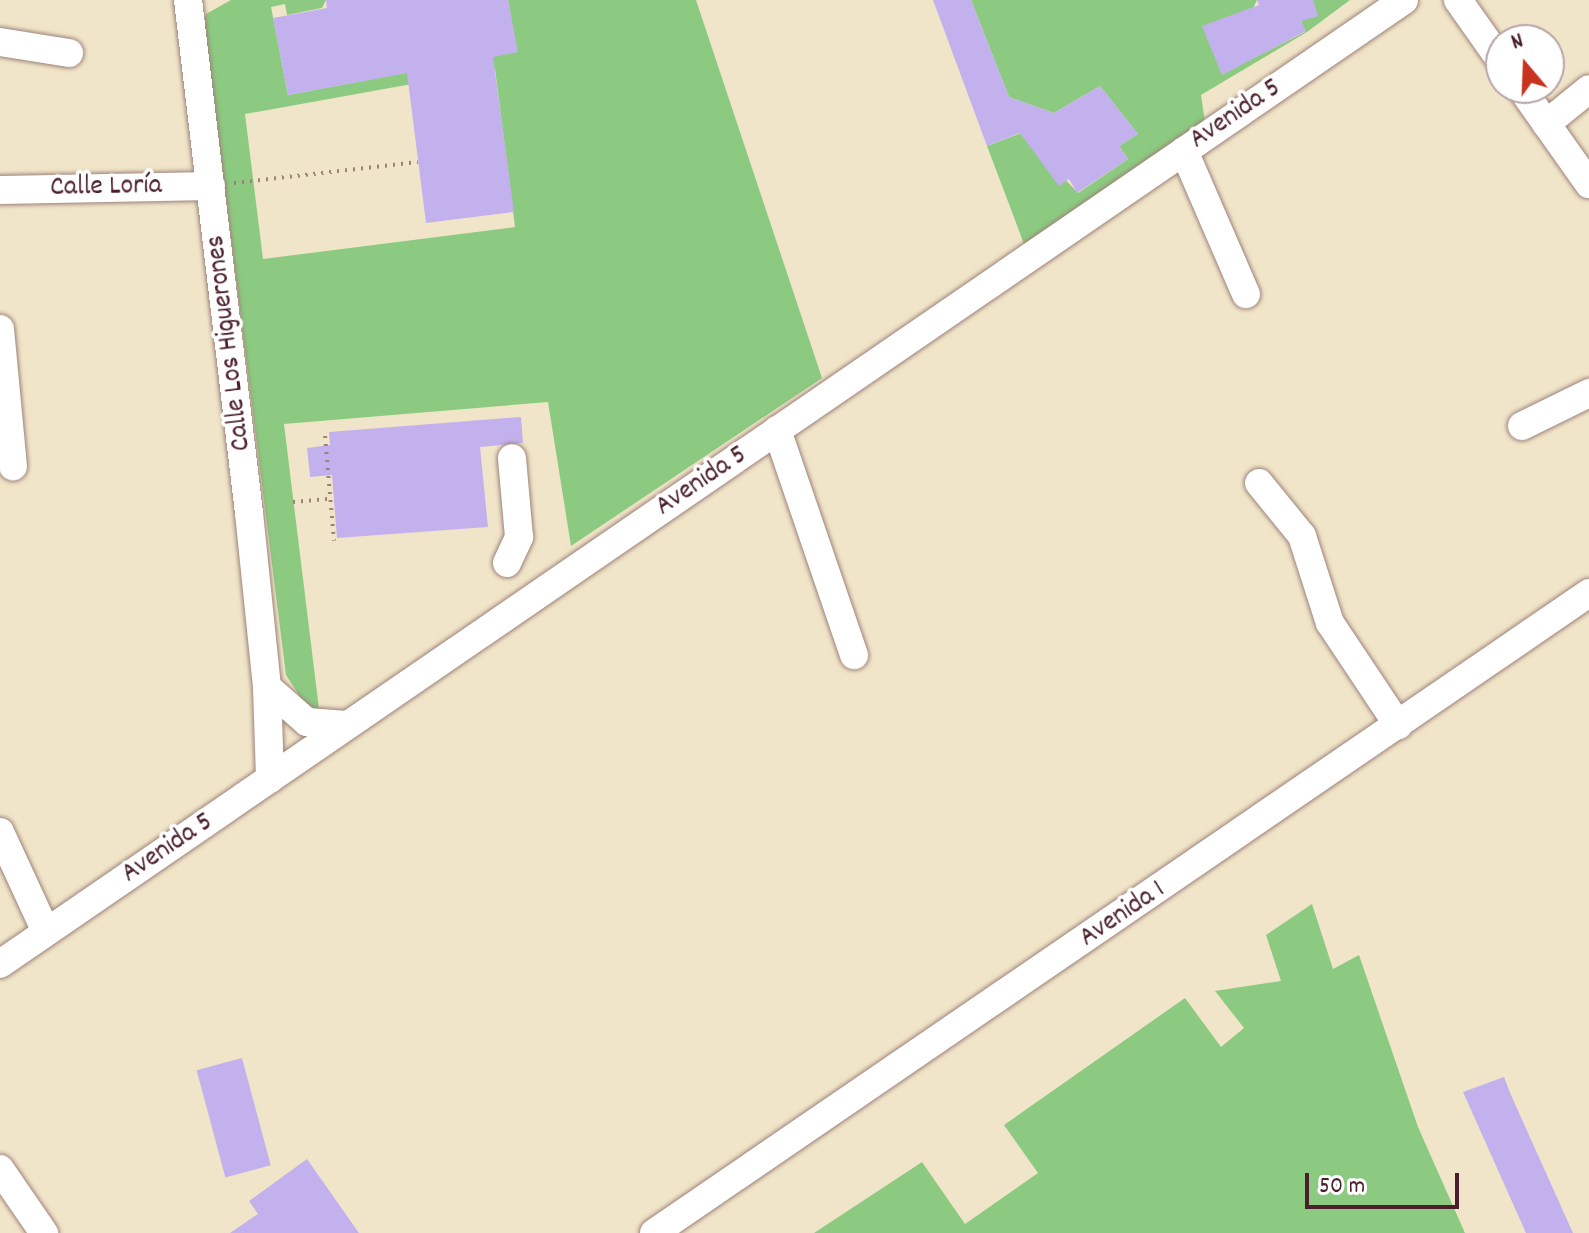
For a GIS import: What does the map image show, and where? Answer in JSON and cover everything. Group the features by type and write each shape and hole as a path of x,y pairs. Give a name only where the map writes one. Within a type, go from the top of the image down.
{"street":[{"name":"Calle Los Higuerones","path":"188,0 267,687 270,779"},
{"name":"Avenida 5","path":"0,964 1404,0"},
{"path":"1458,0 1485,38"},
{"path":"0,42 69,53"},
{"path":"1546,124 1589,89"},
{"path":"1532,104 1589,184"},
{"path":"1184,151 1246,294"},
{"name":"Calle Loría","path":"0,190 211,186"},
{"path":"0,329 8,449"},
{"path":"1522,426 1589,393"},
{"path":"777,430 854,655"},
{"path":"1259,483 1302,536 1330,623 1398,725"},
{"name":"Avenida 1","path":"654,1233 1589,593"},
{"name":"Calle Los Higuerones","path":"267,687 296,761"},
{"path":"267,687 307,722 347,725"},
{"path":"0,832 46,932"},
{"path":"0,1169 44,1233"}],"path":[{"path":"211,186 418,162"},
{"path":"325,436 334,541"},
{"path":"293,502 330,499"}],"green space":[{"path":"231,0 326,0 322,8 287,15 285,4 271,7 288,95 517,52 508,0 696,0 822,378 571,546 548,402 284,424 319,709 306,706 286,675 204,24 206,14","holes":["495,69 515,227 263,259 245,114"]},
{"path":"971,0 1257,0 1222,74 1305,32 1301,21 1313,0 1350,0 1307,32 1201,95 1205,122 1024,244 987,146 1021,133 1078,193 1128,159 1119,146 1138,134 1100,86 1054,113 1009,97"},
{"path":"1312,904 1333,969 1359,955 1418,1127 1465,1233 814,1233 922,1162 965,1224 1038,1173 1004,1125 1185,998 1221,1047 1244,1028 1215,991 1281,981 1266,935"}],"building":[{"path":"326,0 508,0 518,52 493,57 514,212 426,223 407,73 288,95 273,18 327,8"},
{"path":"933,0 971,0 1009,97 1054,113 1100,86 1138,134 1119,146 1128,159 1077,193 1069,179 1059,186 1020,133 987,146"},
{"path":"1257,0 1313,0 1318,16 1301,21 1306,31 1222,75 1202,26 1259,5"},
{"path":"521,417 523,443 480,447 488,527 337,538 332,475 310,477 307,448 330,445 329,432"},
{"path":"242,1058 271,1165 225,1177 197,1070"},
{"path":"1504,1077 1573,1233 1526,1233 1463,1092"},
{"path":"307,1159 359,1233 230,1233 258,1214 249,1201"}]}
